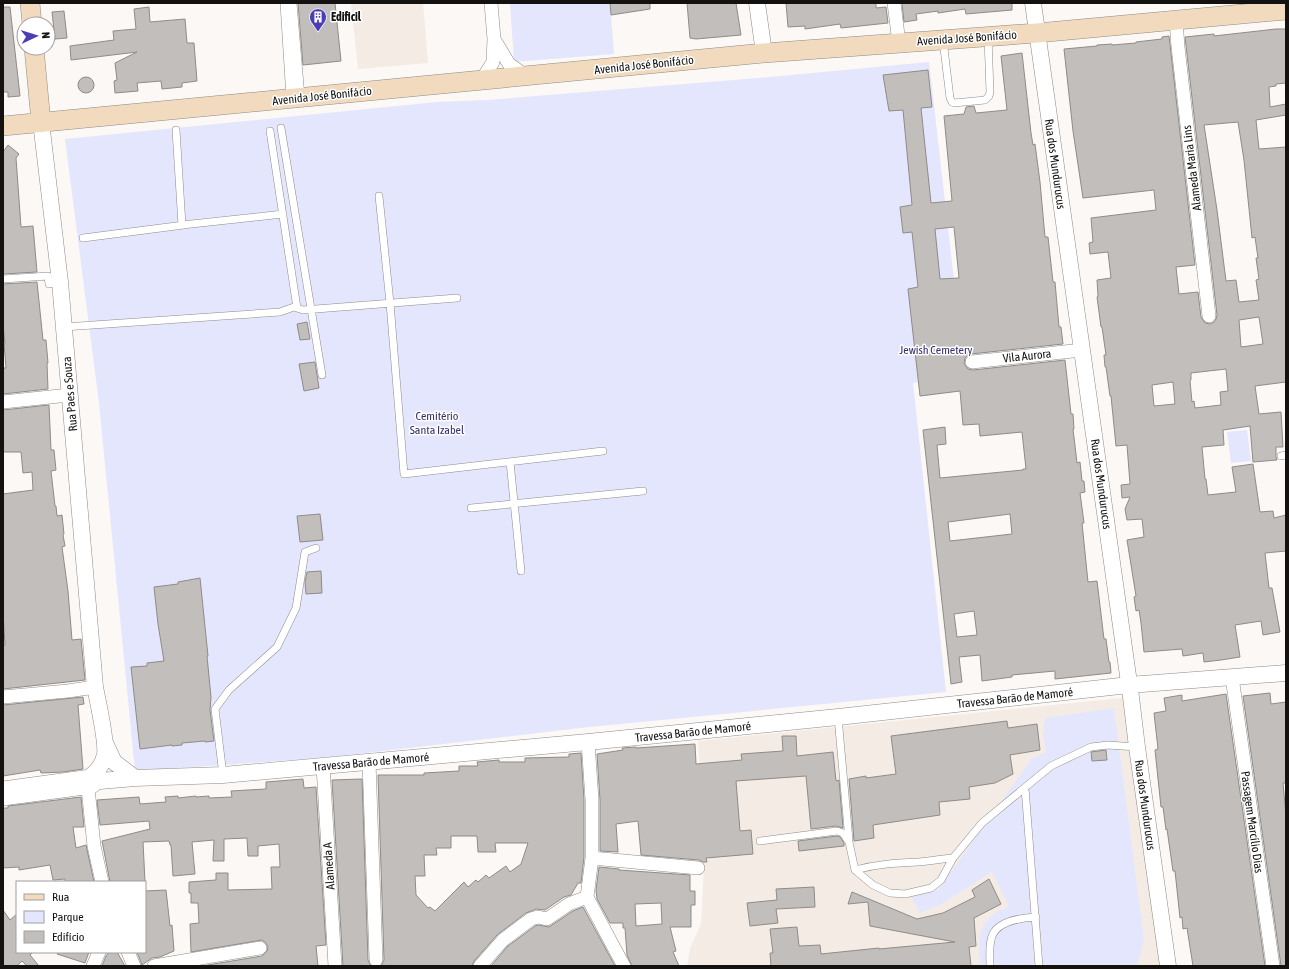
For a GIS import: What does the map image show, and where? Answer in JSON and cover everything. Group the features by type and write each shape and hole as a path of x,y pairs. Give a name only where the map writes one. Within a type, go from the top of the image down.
{"main road":[{"path":"30,3 31,16"},
{"name":"Avenida José Bonifácio","path":"3,126 477,82 764,53 1037,33 1286,10"},
{"name":"Rua Paes e Souza","path":"35,56 41,122"}],"street":[{"path":"287,3 297,98"},
{"path":"477,82 482,78 493,62 494,39 491,3"},
{"path":"757,3 764,53"},
{"path":"894,3 899,43"},
{"name":"Rua dos Mundurucus","path":"1033,3 1168,966"},
{"name":"Alameda Maria Lins","path":"1176,20 1209,316"},
{"path":"494,39 509,64 526,76"},
{"name":"Rua Paes e Souza","path":"41,122 60,282 95,687 104,740 105,754 93,781"},
{"name":"Vila Aurora","path":"972,362 1082,350"},
{"path":"3,402 69,395"},
{"name":"Travessa Barão de Mamoré","path":"3,788 135,778 223,775 369,762 838,718 1129,685 1286,673"},
{"name":"Passagem Marcílio Dias","path":"1232,677 1273,966"},
{"path":"3,697 95,687"},
{"name":"Rua Paes e Souza","path":"104,740 114,762 135,778"},
{"path":"588,742 592,800 592,858 587,897 624,966"},
{"path":"369,762 376,960"},
{"name":"Alameda A","path":"323,766 335,966"},
{"path":"93,781 94,846 102,881"},
{"name":"Travessa Barão de Mamoré","path":"3,799 93,781"},
{"path":"592,858 698,868"},
{"path":"480,966 503,940 531,920 538,918 547,919 569,904 587,897"},
{"path":"154,966 260,948"},
{"path":"93,966 99,953"},
{"path":"128,953 134,966"}],"lane":[{"path":"294,3 297,98"},
{"path":"943,40 950,98 954,103 985,100 988,96 990,92 988,36"},
{"path":"281,128 322,375"},
{"path":"176,130 182,225 184,225"},
{"path":"270,131 297,308"},
{"path":"379,196 390,303 404,474 603,451"},
{"path":"83,238 283,214"},
{"path":"3,279 48,276 49,284 60,282"},
{"path":"64,327 280,312 294,307 303,310 457,298"},
{"path":"510,462 521,571"},
{"path":"471,508 514,505 643,491"},
{"path":"223,775 215,709 230,690 277,647 296,608 305,552 316,548"},
{"path":"838,718 849,842 855,870 873,885 890,893 905,894 931,888 941,880 953,858 982,823 1051,766 1091,747 1108,745 1137,747"},
{"path":"1025,788 1039,966"},
{"path":"760,841 837,831 843,833 849,842"},
{"path":"855,870 867,866 890,863 919,862 953,858"},
{"path":"990,966 990,941 997,928 1014,920 1036,917"}],"shaded area":[{"path":"351,3 423,3 428,63 358,69"},
{"path":"1131,697 1168,966 687,966 690,948 701,924 704,866 685,864 680,815 703,813 698,741"}],"green space":[{"path":"510,3 610,3 614,54 514,62"},
{"name":"Cemitério Santa Izabel","path":"929,62 965,376 913,383 946,692 580,728 323,758 135,771 99,403 65,139 437,102 487,100 758,78"},
{"path":"1247,430 1251,461 1231,463 1227,432"},
{"path":"1114,708 1144,940 1137,966 981,966 979,937 984,924 997,912 1009,906 992,872 940,905 920,913 911,897 938,890 1032,758 1046,752 1043,735 1045,718"}],"building":[{"name":"Edificil","path":"298,3 335,3 341,61 303,65"},
{"path":"610,3 650,3 650,9 611,15"},
{"path":"687,3 736,3 741,35 696,39 690,38"},
{"path":"786,3 876,3 876,8 886,7 888,23 841,28 840,24 805,29 805,26 788,27"},
{"path":"902,3 1012,3 1012,10 966,14 965,9 938,13 938,11 916,14 917,20 904,22"},
{"path":"3,7 10,7 20,96 8,97 8,92 3,92"},
{"path":"149,7 150,22 185,19 187,43 194,43 197,81 182,83 182,87 162,89 161,81 137,83 138,91 115,93 114,81 117,80 115,63 137,52 71,60 70,46 114,40 113,31 136,29 134,9"},
{"path":"64,11 67,38 56,39 56,16 52,16 52,12"},
{"path":"1286,29 1286,83 1276,84 1276,86 1269,87 1270,107 1286,104 1286,115 1256,120 1259,149 1286,147 1286,382 1255,386 1259,414 1281,412 1283,447 1276,447 1277,460 1253,462 1250,426 1223,430 1224,445 1202,447 1208,495 1236,492 1232,467 1253,464 1260,512 1273,511 1274,518 1286,515 1286,551 1265,553 1269,588 1272,588 1280,632 1263,635 1261,621 1235,625 1240,657 1204,662 1203,653 1183,656 1182,649 1144,652 1139,610 1136,611 1134,597 1136,596 1127,540 1144,537 1142,519 1127,520 1125,509 1130,497 1122,498 1121,485 1130,484 1127,445 1116,446 1111,396 1105,367 1104,355 1106,355 1097,297 1097,280 1111,278 1108,252 1090,254 1089,243 1093,242 1091,218 1156,210 1154,190 1083,198 1073,131 1064,49 1097,45 1136,43 1162,39 1162,37 1169,36 1195,265 1176,267 1179,294 1198,292 1201,317 1205,323 1210,324 1214,322 1217,315 1185,37 1214,34 1214,36","holes":["1238,122 1244,160 1252,238 1255,237 1258,258 1256,258 1259,279 1256,280 1259,300 1239,302 1236,280 1226,281 1204,125","1259,317 1263,344 1241,347 1239,320","1226,369 1228,391 1220,392 1221,405 1195,408 1194,401 1192,402 1190,381 1191,373","1173,382 1175,404 1154,406 1152,385"]},
{"path":"1022,53 1031,133 1033,145 1035,144 1040,182 1045,237 1048,237 1053,282 1055,282 1059,327 1061,327 1063,344 971,354 965,358 964,363 968,369 973,370 1065,360 1071,414 1073,414 1073,429 1077,463 1080,462 1082,481 1084,481 1085,492 1080,493 1084,523 1082,523 1088,582 1097,581 1104,639 1106,639 1111,673 1055,679 1055,671 1012,675 1012,677 982,681 980,655 959,657 962,682 951,684 923,430 945,427 946,444 937,445 940,478 1026,469 1022,432 980,436 979,424 963,425 960,391 920,396 908,289 918,287 912,232 903,233 900,207 912,205 903,110 889,111 883,75 928,70 932,107 921,108 931,203 952,201 944,116 964,114 966,107 974,106 976,113 1007,110 1001,56","holes":["954,227 959,278 940,279 935,229","1010,514 1012,534 950,541 948,522","974,611 977,635 957,637 954,614"]},
{"path":"86,77 93,82 94,85 89,92 86,93 79,88 78,85 83,78"},
{"path":"8,145 19,154 16,158 21,227 33,226 37,272 3,274 3,152"},
{"path":"37,282 43,340 46,340 48,389 3,394 3,368 6,368 3,325 3,284"},
{"path":"307,322 310,339 300,340 297,324"},
{"path":"315,362 319,388 304,391 299,364"},
{"path":"49,405 51,450 54,450 56,470 51,471 57,516 62,515 65,546 62,547 68,591 72,640 81,639 85,680 3,689 3,645 5,645 3,613 3,494 33,490 32,472 23,473 21,452 3,452 3,410"},
{"path":"320,514 323,540 300,542 297,516"},
{"path":"321,571 322,593 306,594 305,582 307,572"},
{"path":"200,578 208,656 211,697 210,710 214,741 182,743 182,745 140,749 131,667 147,666 147,663 164,661 154,587 178,584 178,582"},
{"path":"1270,693 1271,704 1286,702 1286,783 1283,783 1286,815 1286,966 1281,966 1243,696"},
{"path":"1226,694 1265,966 1193,966 1187,928 1183,929 1182,917 1180,918 1175,871 1173,871 1163,807 1161,807 1155,750 1158,749 1154,713 1166,711 1164,698 1182,695 1182,701"},
{"path":"83,697 84,704 78,705 83,769 41,773 40,770 3,776 3,705"},
{"path":"1007,721 1008,728 1037,724 1040,750 1010,755 1013,774 995,783 969,787 970,799 939,802 940,815 873,825 874,838 854,841 849,779 896,774 891,736"},
{"path":"782,736 796,736 797,756 833,752 836,781 839,780 843,828 836,826 811,829 806,776 736,781 740,831 751,830 753,854 706,858 707,862 641,855 638,821 616,824 618,852 600,851 600,800 597,754 623,750 622,748 695,744 696,764 742,760 741,754 783,751"},
{"path":"1106,750 1107,760 1092,761 1091,752"},
{"path":"581,753 584,800 584,857 581,883 578,883 571,895 564,897 545,910 536,909 526,913 497,935 474,961 472,966 381,966 384,960 378,775 424,775 424,773 459,771 459,766 478,766 477,762 499,760 499,762 525,762 525,758 569,757 569,754","holes":["451,836 477,836 478,852 496,852 495,843 528,843 521,864 510,872 506,866 489,878 486,875 478,882 476,880 468,887 464,882 435,911 430,907 428,908 416,895 415,876 425,876 424,855 437,855 436,848 451,848"]},
{"path":"303,779 304,788 316,787 326,945 316,946 318,966 202,966 262,956 267,951 268,947 262,940 191,952 190,924 199,923 198,903 191,903 189,882 216,880 216,873 228,873 228,890 272,889 271,867 280,867 279,844 258,846 258,856 248,856 247,838 224,839 224,861 213,861 214,840 192,842 195,874 173,876 171,845 169,841 143,842 145,881 110,881 102,841 150,829 149,821 100,825 97,800 139,797 140,804 166,802 165,797 178,796 178,798 196,796 209,796 209,798 232,797 231,791 266,789 266,782"},
{"path":"362,779 368,960 371,966 343,966 332,780"},
{"path":"81,797 84,827 73,827 76,848 86,845 94,881 65,881 65,879 53,880 50,865 19,870 19,867 3,868 3,808 8,808 8,806"},
{"path":"837,836 840,837 844,843 844,846 799,851 798,841"},
{"path":"599,867 619,870 690,875 690,891 695,891 695,905 691,905 691,927 670,927 676,951 673,952 679,966 632,966 627,955 625,928 623,928 623,923 610,923 597,899 596,890","holes":["661,903 662,924 636,926 635,904"]},
{"path":"989,879 1001,904 974,918 976,946 969,947 971,966 771,966 770,953 773,953 770,929 797,927 799,946 820,945 821,954 955,942 870,926 868,902 848,904 852,892 917,919 943,913 975,897 972,890"},
{"path":"814,887 815,907 776,909 778,923 750,926 747,903 777,900 776,889"},
{"path":"166,890 170,926 172,925 174,951 160,957 152,958 142,965 137,953 146,953 146,891"},
{"path":"583,907 615,966 491,966 508,946 535,926 538,925 549,927 573,911"},
{"path":"3,910 10,920 16,915 16,953 32,953 30,955 39,966 27,966 22,961 17,966 3,966"},
{"path":"58,953 89,953 85,963"},
{"path":"108,953 118,953 125,966 102,966"}],"place":[{"name":"Edificil","path":"318,32"}],"park label":[{"name":"Jewish Cemetery","path":"936,350"}]}
